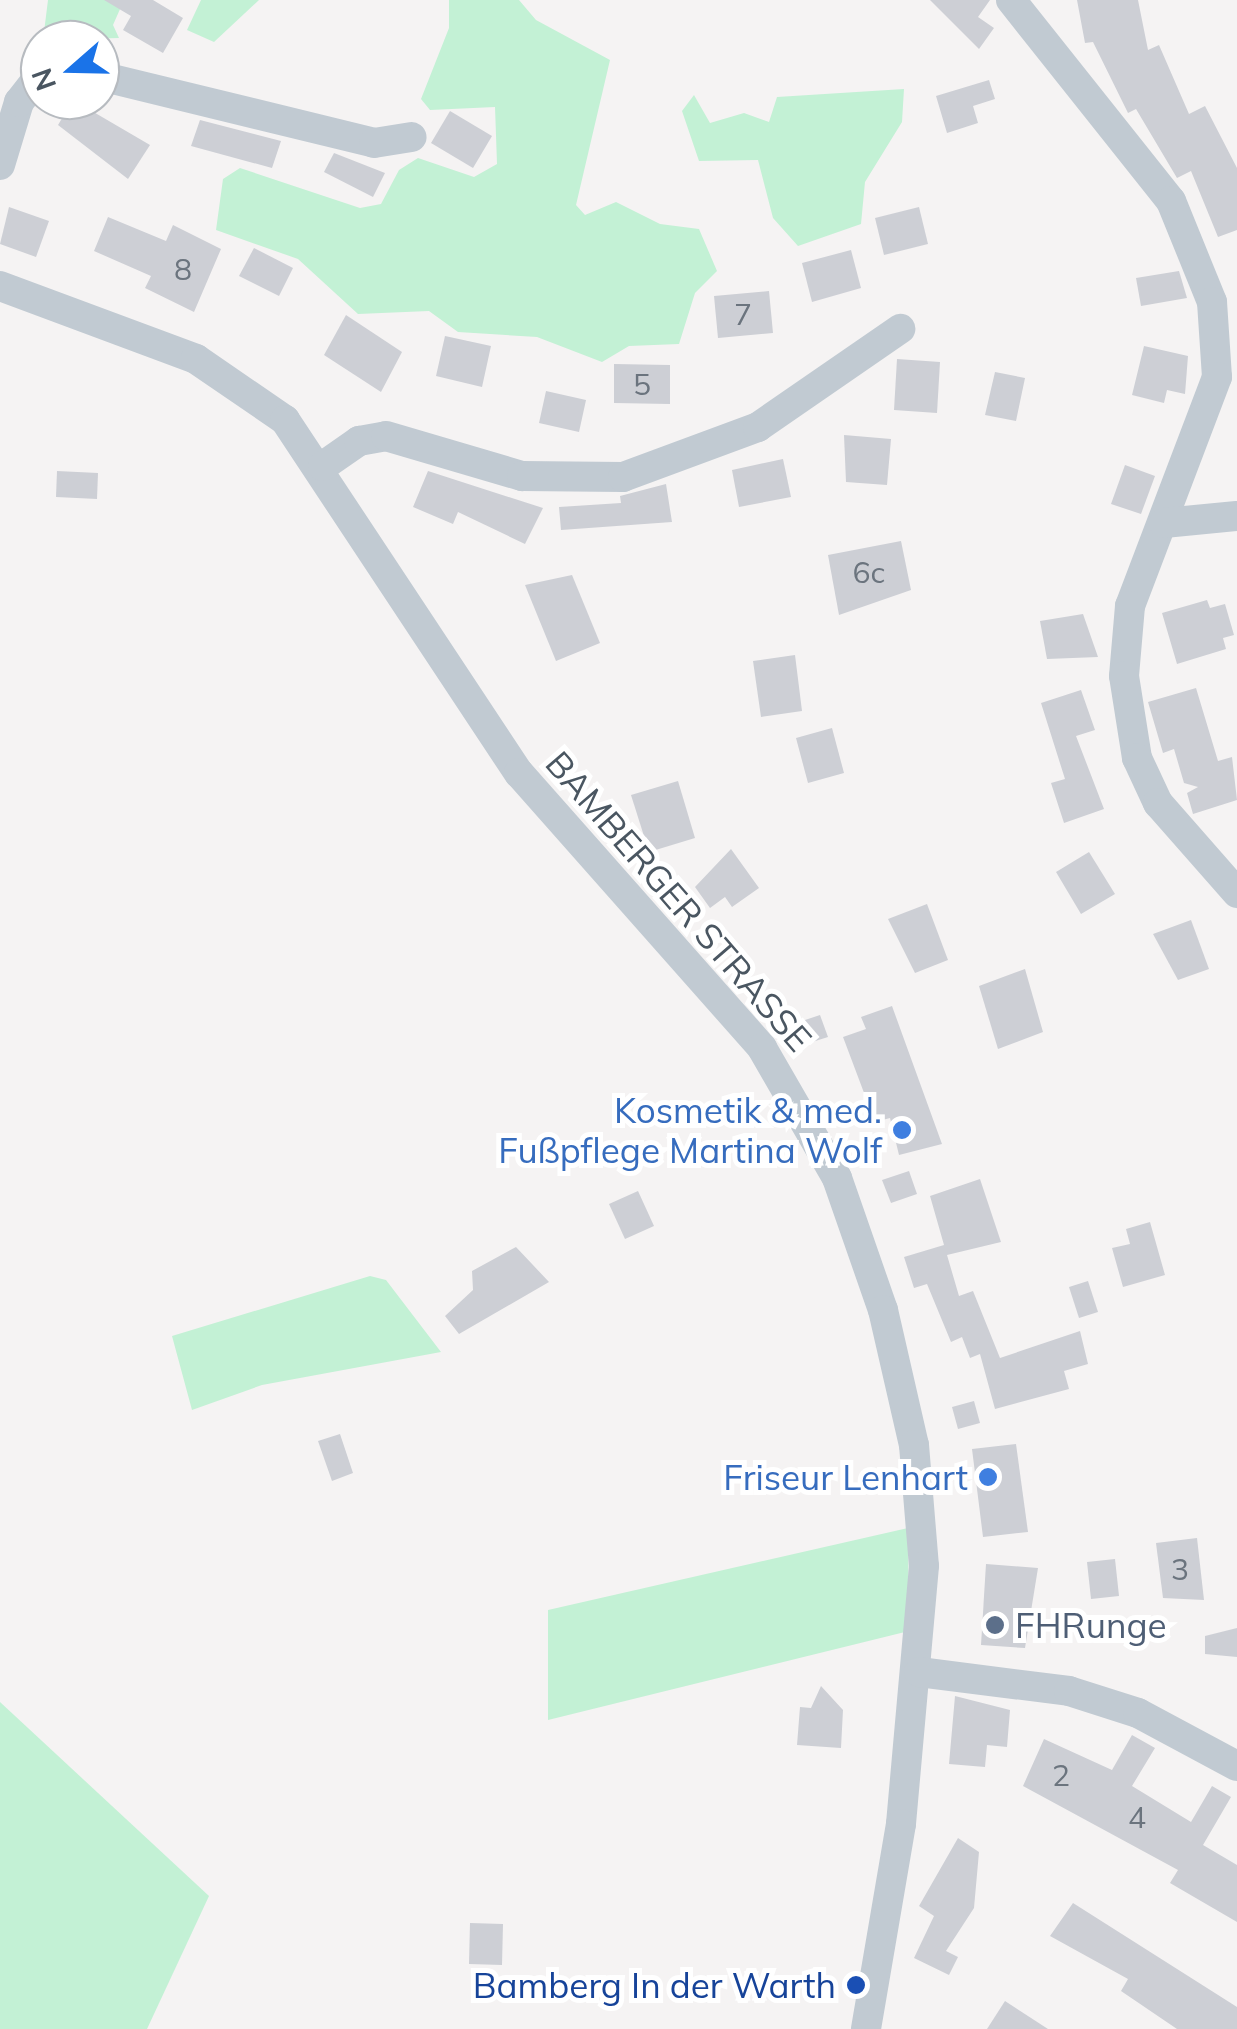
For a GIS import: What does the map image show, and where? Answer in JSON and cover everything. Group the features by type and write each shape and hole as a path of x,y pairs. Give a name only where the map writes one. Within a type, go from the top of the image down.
{"street":[{"path":"1011,0 1171,201 1212,302 1217,377 1130,606 1124,676 1132,737 1171,824 1237,893"},
{"path":"120,81 374,143 412,136"},
{"path":"0,165 20,101"},
{"name":"BAMBERGER STRASSE","path":"0,286 196,359 285,420 323,466 519,773 762,1048 837,1178 883,1310 914,1444 924,1566 919,1672 866,2029"},
{"path":"323,466 359,440 386,436 522,476 624,477 758,428 900,329"},
{"path":"1164,523 1237,516"},
{"path":"919,1672 1068,1691 1138,1713 1237,1766"}],"green space":[{"path":"48,0 124,0 115,20 46,20"},
{"path":"201,0 259,0 214,42 187,30"},
{"path":"449,0 519,0 536,20 610,60 576,205 585,215 616,202 660,224 699,229 717,271 695,293 679,344 629,346 602,362 537,337 458,332 429,311 358,314 298,259 216,230 223,179 240,168 360,208 381,204 399,170 418,158 474,177 497,164 495,107 430,110 421,99 449,28"},
{"path":"904,89 902,122 865,182 861,224 798,246 773,218 758,160 699,161 682,111 694,95 710,123 744,113 769,122 777,97"},
{"path":"370,1276 386,1280 441,1352 262,1385 192,1410 172,1336"},
{"path":"908,1528 909,1631 548,1720 548,1610"},
{"path":"0,1702 209,1896 147,2029 0,2029"}],"building":[{"path":"104,0 153,0 183,18 163,53 123,30 131,16"},
{"path":"930,0 990,0 978,17 994,28 979,49"},
{"path":"1077,0 1138,0 1148,50 1159,45 1189,114 1205,106 1237,168 1237,230 1218,237 1191,171 1177,178 1136,109 1128,113 1093,42 1085,43"},
{"path":"989,80 995,99 973,106 978,123 947,133 936,96"},
{"path":"450,111 492,136 473,168 431,143"},
{"path":"61,120 107,120 150,145 128,179 58,125"},
{"path":"200,120 281,141 272,168 191,146"},
{"path":"334,153 385,173 373,197 324,172"},
{"path":"9,207 49,221 36,257 0,244"},
{"path":"919,207 928,244 884,255 875,218"},
{"path":"108,217 166,241 173,225 221,249 194,312 145,288 151,276 94,251"},
{"path":"254,248 293,268 279,296 239,276"},
{"path":"851,250 861,288 812,302 802,263"},
{"path":"1179,271 1187,298 1141,306 1136,278"},
{"path":"769,291 773,333 718,338 714,296"},
{"path":"346,315 402,352 381,392 324,355"},
{"path":"445,336 491,346 482,387 436,376"},
{"path":"1144,346 1188,356 1185,394 1167,390 1164,403 1132,395"},
{"path":"897,359 940,362 937,413 894,410"},
{"path":"614,364 670,365 670,404 614,403"},
{"path":"995,372 1025,378 1016,421 985,415"},
{"path":"546,391 586,400 579,432 539,423"},
{"path":"844,435 891,439 887,485 846,482"},
{"path":"783,459 791,497 739,507 732,470"},
{"path":"1125,465 1155,476 1141,514 1111,504"},
{"path":"57,471 98,473 97,499 56,497"},
{"path":"428,471 543,508 525,544 458,512 453,524 413,507"},
{"path":"666,484 672,522 561,530 559,507 621,503 620,496"},
{"path":"901,541 911,590 839,615 828,555"},
{"path":"572,575 600,643 556,661 525,585"},
{"path":"1207,600 1210,608 1225,604 1234,635 1223,638 1226,649 1177,664 1162,613"},
{"path":"1083,614 1098,657 1047,659 1040,621"},
{"path":"795,655 802,711 761,717 753,661"},
{"path":"1196,688 1218,761 1232,757 1237,800 1193,814 1187,793 1198,787 1184,783 1174,749 1163,753 1148,702"},
{"path":"1081,690 1095,730 1076,736 1104,809 1064,823 1051,783 1065,779 1041,703"},
{"path":"832,728 844,773 808,783 796,738"},
{"path":"678,781 695,838 649,852 631,795"},
{"path":"731,849 759,888 732,907 725,897 710,908 695,887"},
{"path":"1089,852 1115,894 1081,914 1056,872"},
{"path":"927,904 948,960 915,973 888,919"},
{"path":"1191,920 1209,969 1178,980 1153,934"},
{"path":"1025,969 1043,1032 998,1049 979,986"},
{"path":"892,1006 942,1144 899,1155 890,1118 875,1122 843,1037 866,1029 861,1017"},
{"path":"820,1015 828,1037 806,1044 799,1022"},
{"path":"909,1171 917,1194 891,1203 882,1180"},
{"path":"980,1179 1001,1242 947,1255 959,1296 973,1291 1000,1358 1080,1331 1088,1364 1064,1371 1069,1389 995,1409 980,1354 970,1358 962,1337 951,1342 927,1284 914,1288 904,1257 944,1245 930,1196"},
{"path":"638,1191 654,1226 625,1239 609,1204"},
{"path":"1150,1222 1165,1275 1123,1287 1112,1248 1130,1244 1126,1229"},
{"path":"516,1247 549,1282 459,1334 445,1316 473,1290 472,1271"},
{"path":"1088,1281 1098,1312 1079,1318 1069,1287"},
{"path":"974,1401 980,1423 958,1429 952,1407"},
{"path":"340,1434 353,1473 332,1481 318,1441"},
{"path":"1016,1444 1028,1532 983,1537 972,1449"},
{"path":"1197,1538 1204,1600 1163,1598 1156,1543"},
{"path":"1115,1559 1119,1596 1091,1599 1087,1562"},
{"path":"986,1564 1038,1568 1025,1648 981,1645"},
{"path":"1237,1628 1237,1657 1205,1654 1205,1636"},
{"path":"821,1686 843,1710 841,1748 797,1745 800,1707 811,1708"},
{"path":"955,1696 1010,1710 1007,1747 987,1745 985,1767 949,1764"},
{"path":"1132,1735 1155,1748 1132,1786 1191,1822 1212,1786 1231,1797 1203,1845 1237,1865 1237,1922 1170,1883 1178,1870 1023,1786 1044,1739 1112,1770"},
{"path":"958,1838 979,1852 974,1908 946,1951 958,1957 949,1975 914,1958 934,1916 919,1906"},
{"path":"1073,1903 1237,2007 1237,2029 1177,2029 1121,1991 1128,1979 1050,1936"},
{"path":"470,1923 503,1924 502,1965 469,1964"},
{"path":"1005,2001 1048,2029 987,2029"}],"place":[{"name":"Kosmetik & med. Fußpflege Martina Wolf","path":"902,1130"},
{"name":"Friseur Lenhart","path":"988,1477"},
{"name":"FHRunge","path":"995,1625"},
{"name":"Bamberg In der Warth","path":"856,1985"}]}
